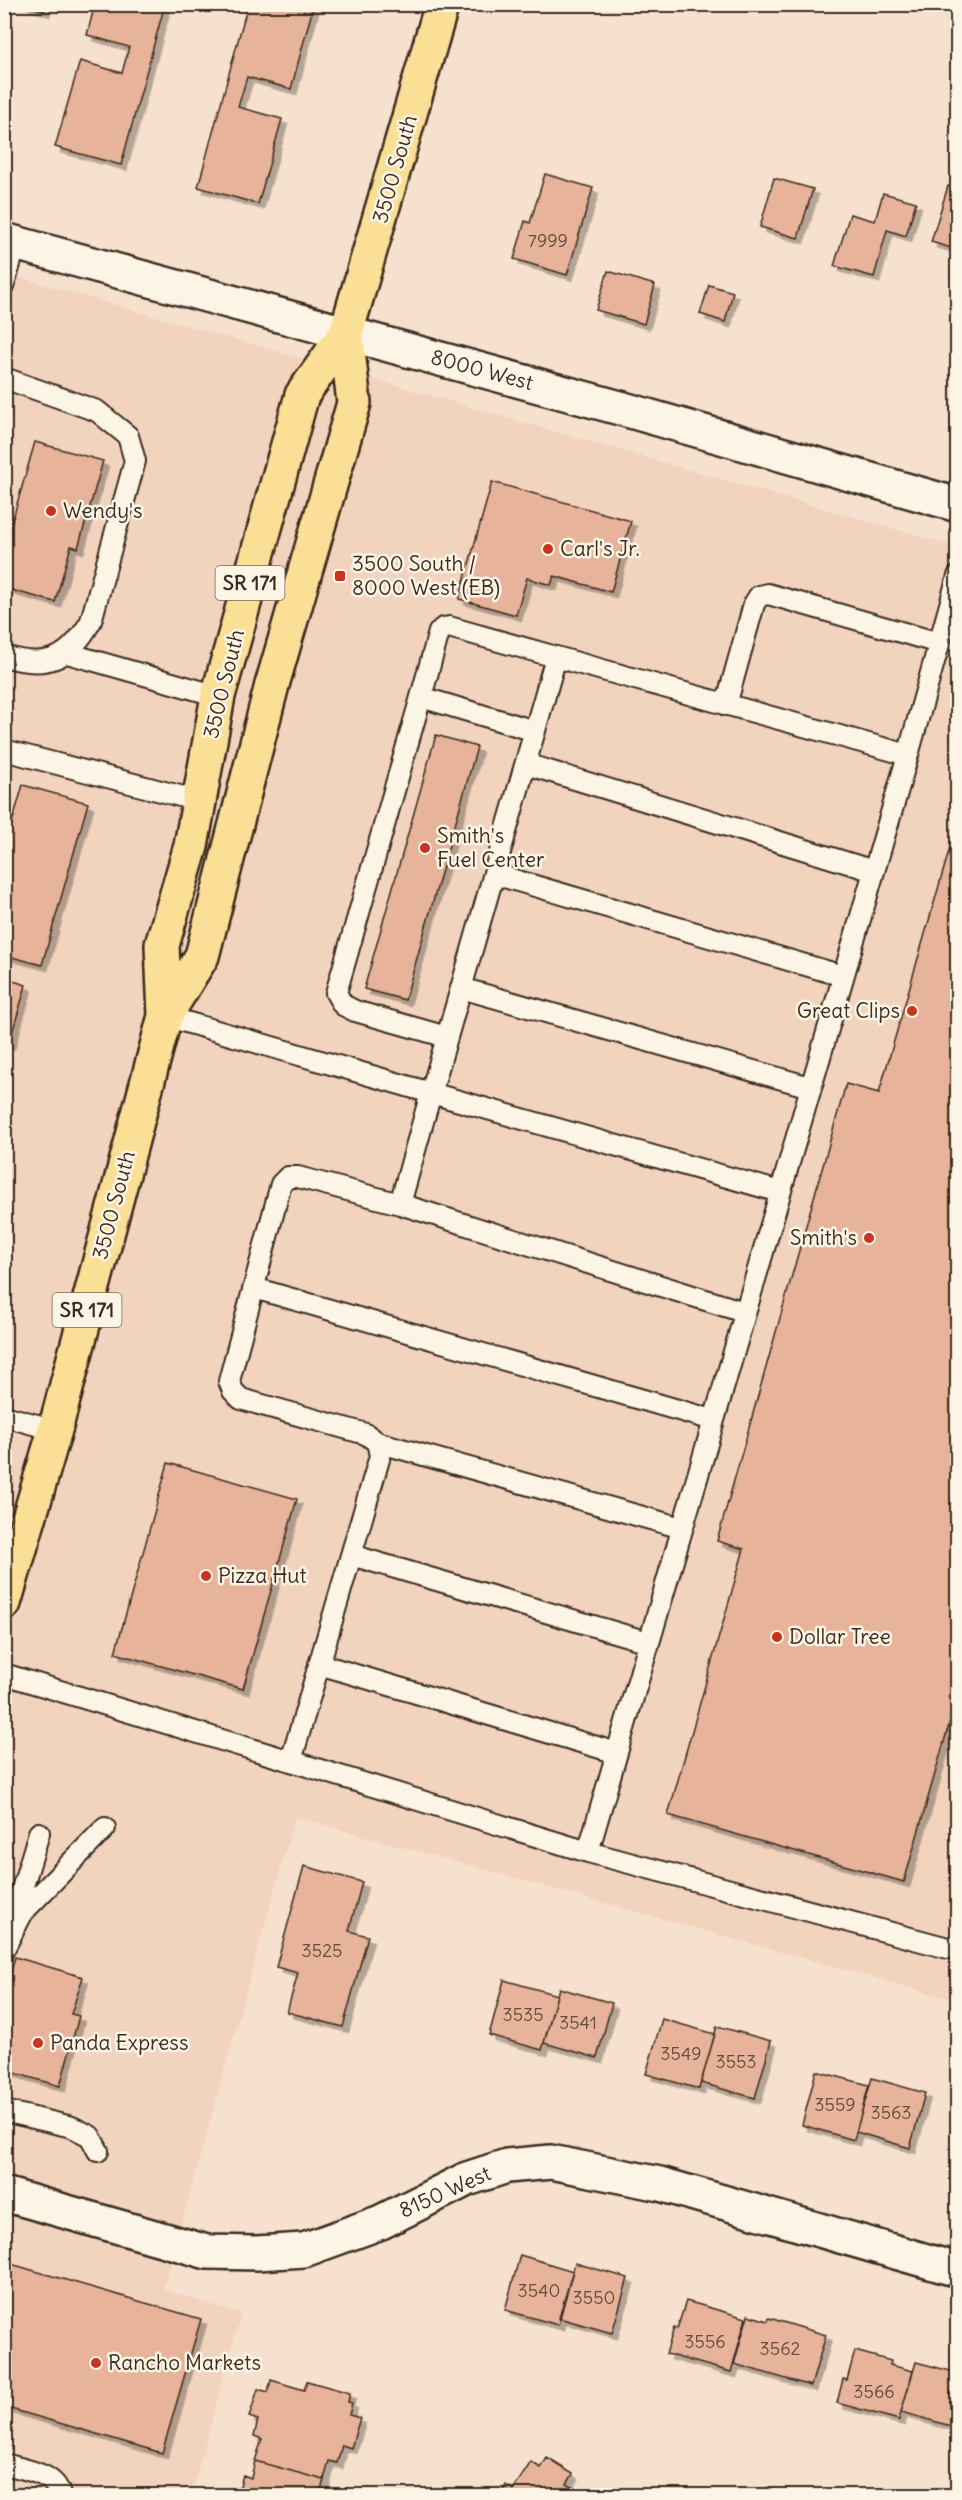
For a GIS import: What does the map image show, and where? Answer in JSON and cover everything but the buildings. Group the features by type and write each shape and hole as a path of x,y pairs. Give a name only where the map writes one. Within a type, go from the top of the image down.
{"main road":[{"name":"3500 South","path":"165,1016 162,945 191,846 218,696 302,395 346,333 442,4"},
{"name":"3500 South","path":"4,1603 55,1430 165,1016 202,956 272,685 354,403 346,333"}],"street":[{"name":"8000 West","path":"10,242 620,408 957,505"},
{"name":"8150 West","path":"4,2194 207,2252 257,2253 304,2250 381,2222 467,2179 507,2166 551,2162 660,2184 956,2263"}],"lane":[{"path":"4,284 10,242"},
{"path":"4,378 97,411 128,436 135,461 91,621 76,644 67,653 46,661 25,661 4,656"},
{"path":"588,1852 908,754 957,576"},
{"path":"726,705 754,604 759,596 768,594 939,643"},
{"path":"447,1037 355,1011 344,1005 336,993 439,632 443,628 449,627 908,754"},
{"path":"67,653 218,696"},
{"path":"400,1204 556,657"},
{"path":"421,697 535,731"},
{"path":"4,750 199,801"},
{"path":"526,764 874,871"},
{"path":"494,874 843,976"},
{"path":"461,988 810,1087"},
{"path":"165,1016 780,1192"},
{"path":"682,1528 377,1442 366,1434 241,1399 232,1391 229,1381 281,1184 288,1177 297,1177 400,1204 744,1312"},
{"path":"254,1288 713,1420"},
{"path":"4,1416 55,1430"},
{"path":"291,1761 380,1456 377,1442"},
{"path":"351,1555 648,1642"},
{"path":"319,1664 616,1753"},
{"path":"4,1674 588,1852 948,1948 957,1947"},
{"path":"5,1946 23,1912 105,1828"},
{"path":"5,1946 39,1833"},
{"path":"4,2110 72,2127 90,2136 98,2151"},
{"path":"4,2464 35,2472 51,2480 60,2492 60,2496"}],"shaded area":[{"path":"4,273 957,547 957,2001 295,1817 163,2289 241,2314 191,2495 5,2495"}],"place":[{"name":"Wendy's","path":"51,511"},
{"name":"Carl's Jr.","path":"548,549"},
{"name":"3500 South / 8000 West (EB)","path":"340,576"},
{"name":"Smith's Fuel Center","path":"425,848"},
{"name":"Great Clips","path":"912,1011"},
{"name":"Smith's","path":"869,1238"},
{"name":"Pizza Hut","path":"206,1576"},
{"name":"Dollar Tree","path":"777,1637"},
{"name":"Panda Express","path":"38,2043"},
{"name":"Rancho Markets","path":"96,2363"}]}
